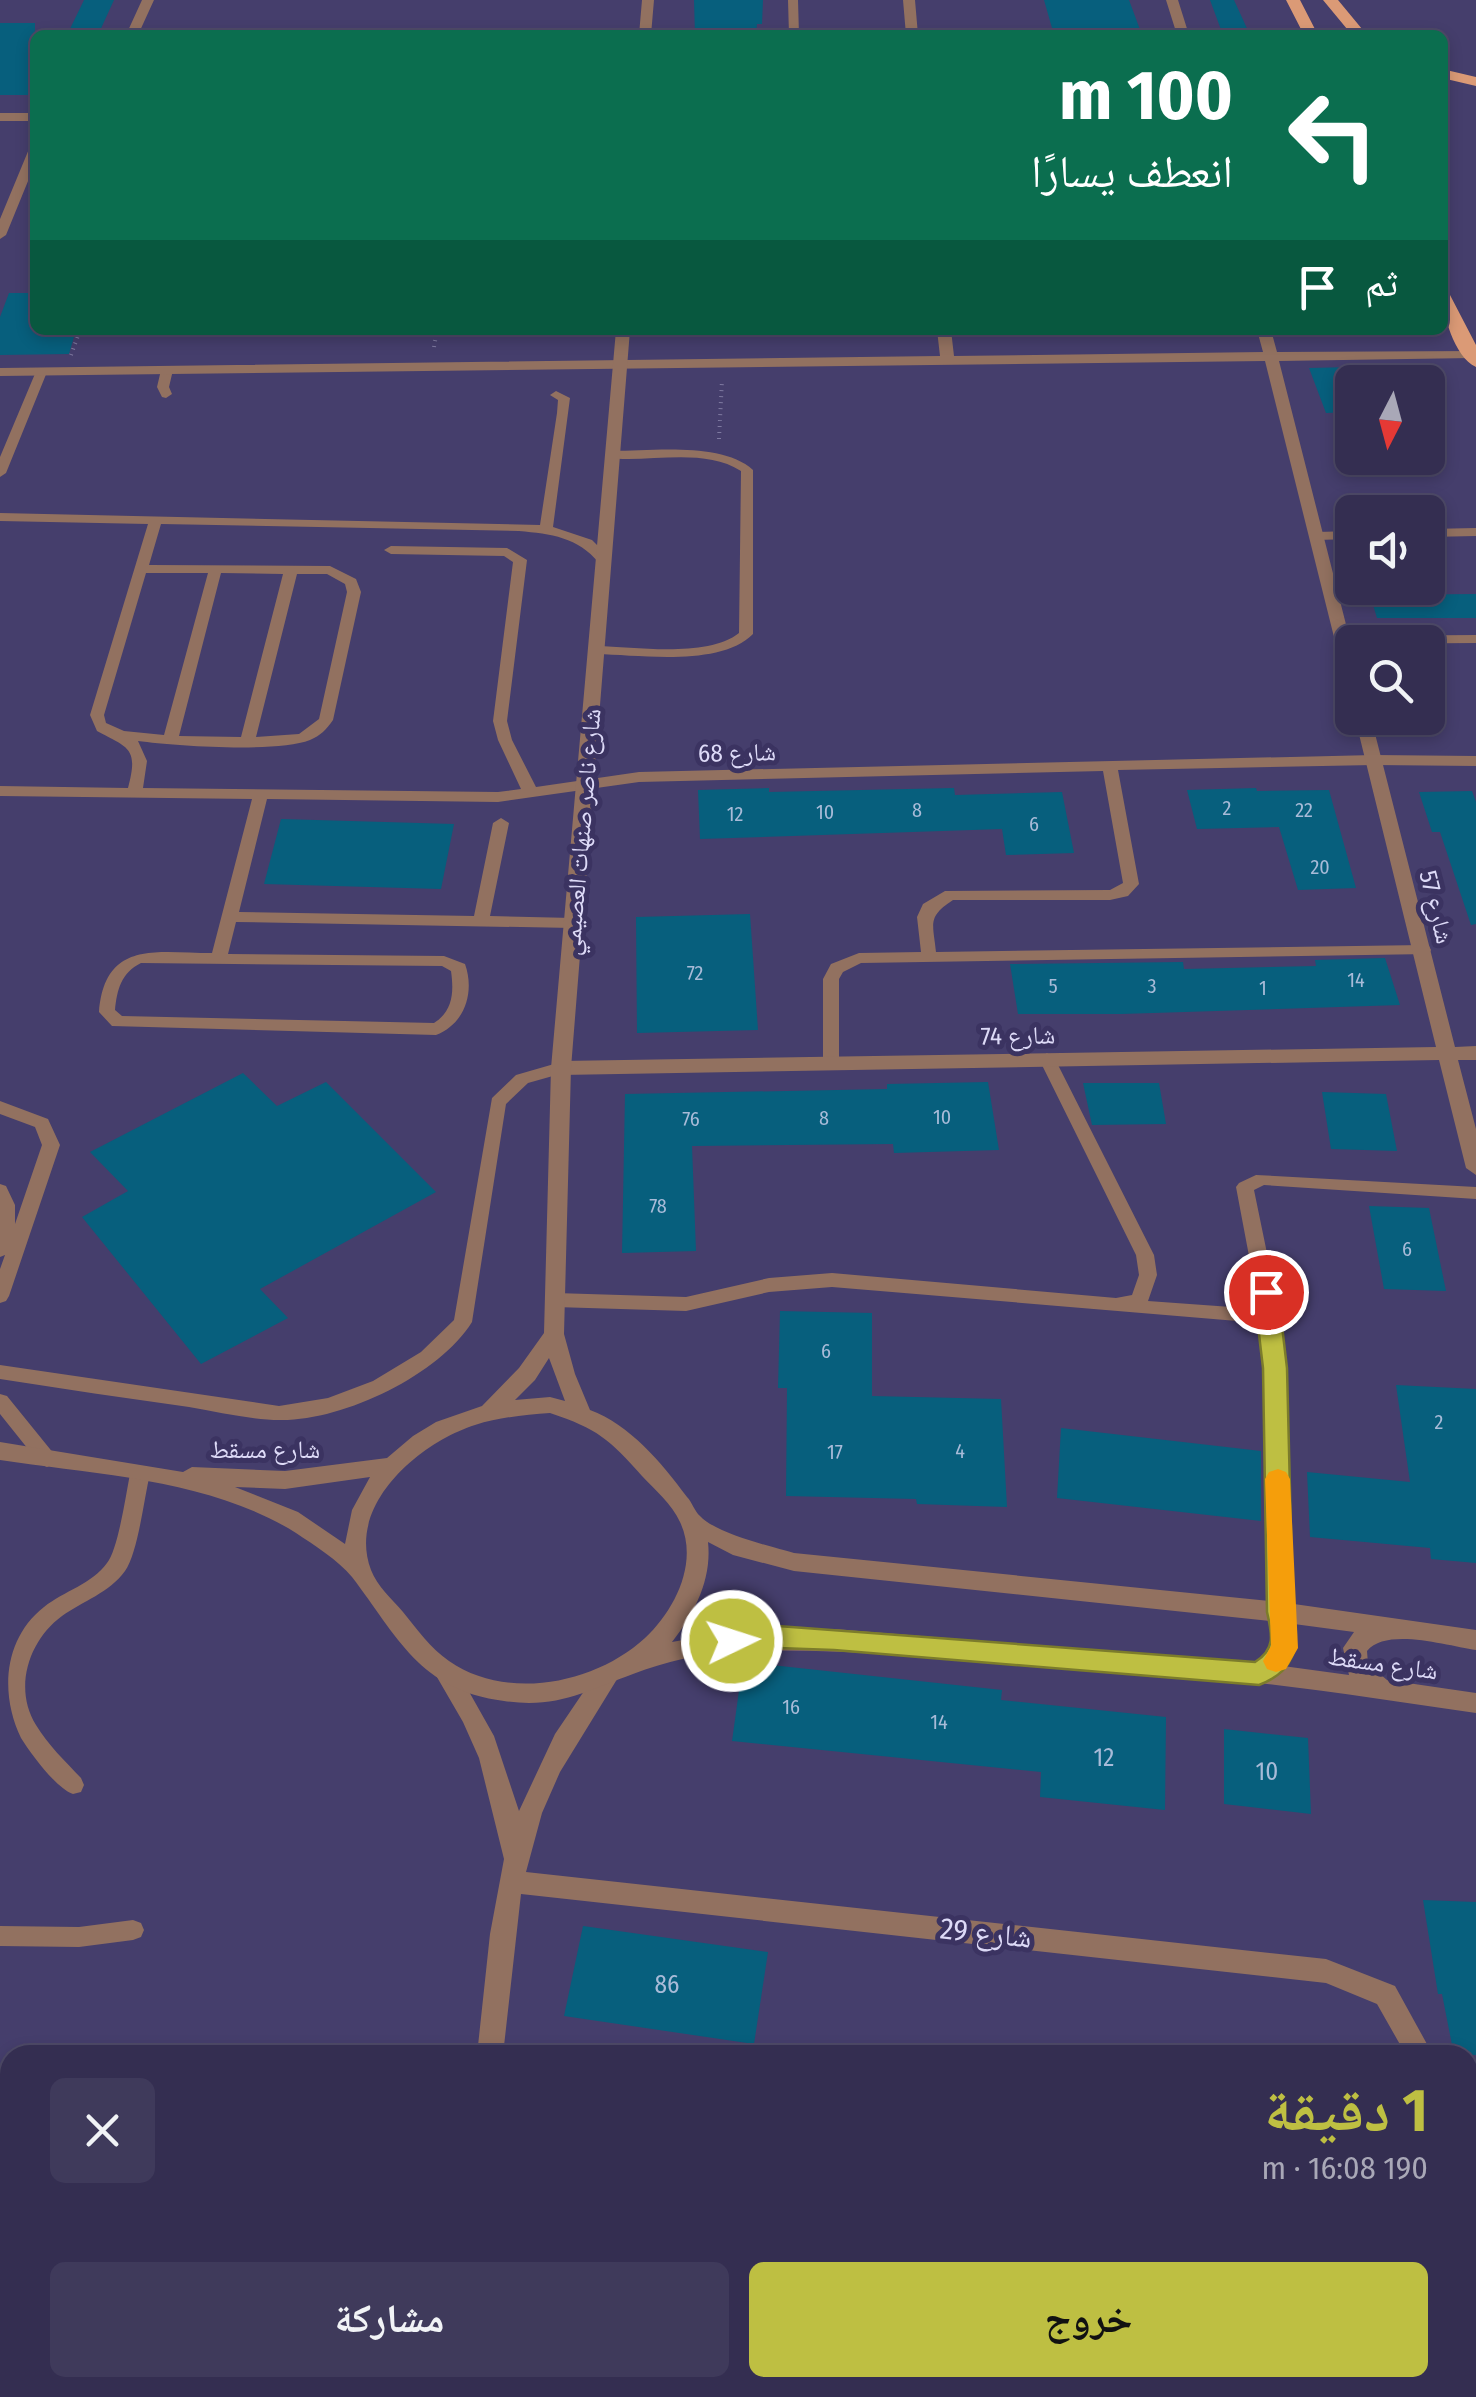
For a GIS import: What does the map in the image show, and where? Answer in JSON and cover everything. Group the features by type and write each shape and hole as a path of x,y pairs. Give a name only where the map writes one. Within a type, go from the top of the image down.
{"main road":[{"path":"1293,0 1308,30"},
{"path":"1332,4 1355,30"},
{"path":"1448,75 1476,82"},
{"path":"1448,307 1474,358"}],"street":[{"path":"134,30 148,0"},
{"path":"645,30 648,0"},
{"path":"909,0 912,30"},
{"path":"1172,0 1181,30"},
{"path":"0,116 30,117"},
{"path":"0,235 30,161"},
{"name":"شارع ناصر صنهات العصيمي","path":"581,1415 564,1374 554,1334 560,1068 622,335"},
{"path":"945,335 948,360"},
{"path":"1265,335 1339,625"},
{"path":"0,372 1474,358"},
{"name":"شارع 57","path":"1367,735 1476,1168"},
{"name":"شارع 74","path":"560,1068 1476,1052"},
{"path":"490,1410 527,1374 554,1334"},
{"path":"491,2045 514,1874 548,1770 575,1722 618,1671 667,1632 686,1601 696,1567 692,1523 673,1495 614,1432 581,1415 550,1406 490,1410 435,1432 390,1466 362,1512 356,1538 360,1571 420,1649 446,1672 464,1697 490,1753 506,1807 514,1874"},
{"name":"شارع مسقط","path":"0,1451 140,1474 238,1498 307,1528 360,1571"},
{"name":"شارع مسقط","path":"140,1474 284,1480 390,1466"},
{"name":"شارع مسقط","path":"692,1523 741,1548 794,1562 1280,1612 1476,1640"},
{"path":"1259,1674 1275,1663 1284,1648 1280,1612"},
{"path":"1383,1691 1363,1678 1354,1658 1360,1640 1376,1630 1388,1629"},
{"name":"شارع مسقط","path":"618,1671 686,1647 778,1637 1259,1674 1476,1703"},
{"path":"446,1672 508,1691 545,1692 582,1686 618,1671"},
{"name":"شارع 29","path":"514,1874 1326,1970 1386,1995 1414,2045"}],"lane":[{"path":"793,0 794,30"},
{"path":"166,394 163,387 167,370"},
{"path":"0,473 41,372"},
{"path":"546,529 564,413 564,398 556,395"},
{"path":"596,650 718,649 740,642 746,634 747,470 741,463 718,457 613,455"},
{"path":"0,517 546,529 576,535 596,548 604,560"},
{"path":"142,569 330,570 351,582 354,592 326,720 306,737 191,738 120,735 105,730 96,715 156,521"},
{"path":"1445,533 1476,532"},
{"path":"1316,536 1335,535"},
{"path":"391,550 500,552 520,560 500,721 501,734 524,772 530,792"},
{"path":"171,737 216,568"},
{"path":"248,739 291,569"},
{"path":"1445,639 1476,639"},
{"path":"120,735 137,748 142,766 134,794"},
{"path":"142,766 162,748 191,738"},
{"name":"شارع 68","path":"0,791 469,798 639,777 1476,761"},
{"path":"929,957 929,908 950,896 1110,895 1131,884 1110,766"},
{"path":"219,959 260,796"},
{"path":"481,921 501,823"},
{"path":"230,918 573,923"},
{"path":"831,1063 831,978 837,968 859,958 1422,950"},
{"path":"219,959 444,961 453,963 462,975 456,1014 445,1026 425,1029 128,1023 118,1022 106,1012 119,968 132,960 219,959"},
{"path":"1047,1060 1145,1255 1148,1275 1144,1292 1139,1300 1116,1305"},
{"path":"0,1372 279,1413 303,1413 350,1399 428,1358 449,1342 463,1322 498,1102 522,1079 560,1068"},
{"path":"0,1108 42,1123 51,1145 0,1296"},
{"path":"1280,1612 1275,1368 1270,1316 1244,1192 1248,1182 1476,1194"},
{"path":"0,1190 8,1205 9,1222 0,1250"},
{"path":"555,1300 686,1304 769,1284 832,1280 1270,1316"},
{"path":"0,1401 48,1459"},
{"path":"73,1785 23,1722 15,1684 21,1650 39,1623 113,1572 120,1562 140,1474"},
{"path":"0,1936 79,1937 134,1930"}],"path":[{"path":"718,457 723,363"}],"building":[{"path":"84,0 114,0 100,30 69,30"},
{"path":"694,0 763,0 762,24 757,24 756,30 695,30"},
{"path":"1044,0 1129,0 1140,30 1053,30"},
{"path":"1210,0 1234,0 1248,30 1221,30"},
{"path":"0,23 35,23 35,30 30,30 30,95 0,95"},
{"path":"9,293 30,293 30,335 75,335 69,354 0,355 0,317"},
{"path":"1335,367 1335,413 1326,413 1309,368"},
{"path":"1445,594 1476,594 1476,618 1377,618 1373,605 1445,605"},
{"path":"769,788 769,792 954,788 955,795 1062,792 1074,853 1006,855 1002,829 700,839 698,790"},
{"path":"1187,790 1329,790 1356,888 1298,890 1279,827 1197,829"},
{"path":"1472,791 1476,802 1476,924 1471,925 1440,832 1432,832 1419,792"},
{"path":"281,819 454,824 441,889 264,884"},
{"path":"750,914 758,1030 637,1033 636,917"},
{"path":"1385,958 1400,1005 1121,1014 1018,1014 1010,964 1183,962 1184,969 1316,966 1315,960"},
{"path":"243,1073 277,1106 326,1082 436,1192 260,1289 288,1318 201,1364 82,1217 128,1191 90,1152"},
{"path":"988,1082 999,1150 894,1153 893,1144 692,1146 696,1251 622,1253 625,1094 887,1089 887,1084"},
{"path":"1083,1083 1159,1083 1166,1124 1092,1125"},
{"path":"1322,1092 1386,1094 1397,1151 1331,1149"},
{"path":"1369,1206 1429,1208 1446,1291 1384,1289"},
{"path":"780,1311 872,1313 872,1396 1001,1399 1007,1507 917,1504 916,1499 786,1496 787,1388 778,1388"},
{"path":"1396,1385 1476,1389 1476,1563 1431,1559 1430,1548 1310,1537 1307,1472 1410,1482"},
{"path":"1061,1428 1261,1451 1261,1521 1057,1498"},
{"path":"743,1662 1002,1690 1001,1700 1166,1717 1165,1810 1040,1797 1041,1772 732,1741"},
{"path":"1224,1729 1308,1738 1311,1814 1224,1804"},
{"path":"1423,1900 1476,1902 1476,2045 1452,2045 1442,1994 1438,1994"},
{"path":"583,1926 768,1952 754,2044 564,2016"}],"slow traffic":[{"path":"1276,1661 1284,1648 1278,1479"}],"route":[{"path":"732,1641 778,1637 834,1639 1259,1674 1275,1663 1284,1648 1275,1368 1266,1292"}]}
